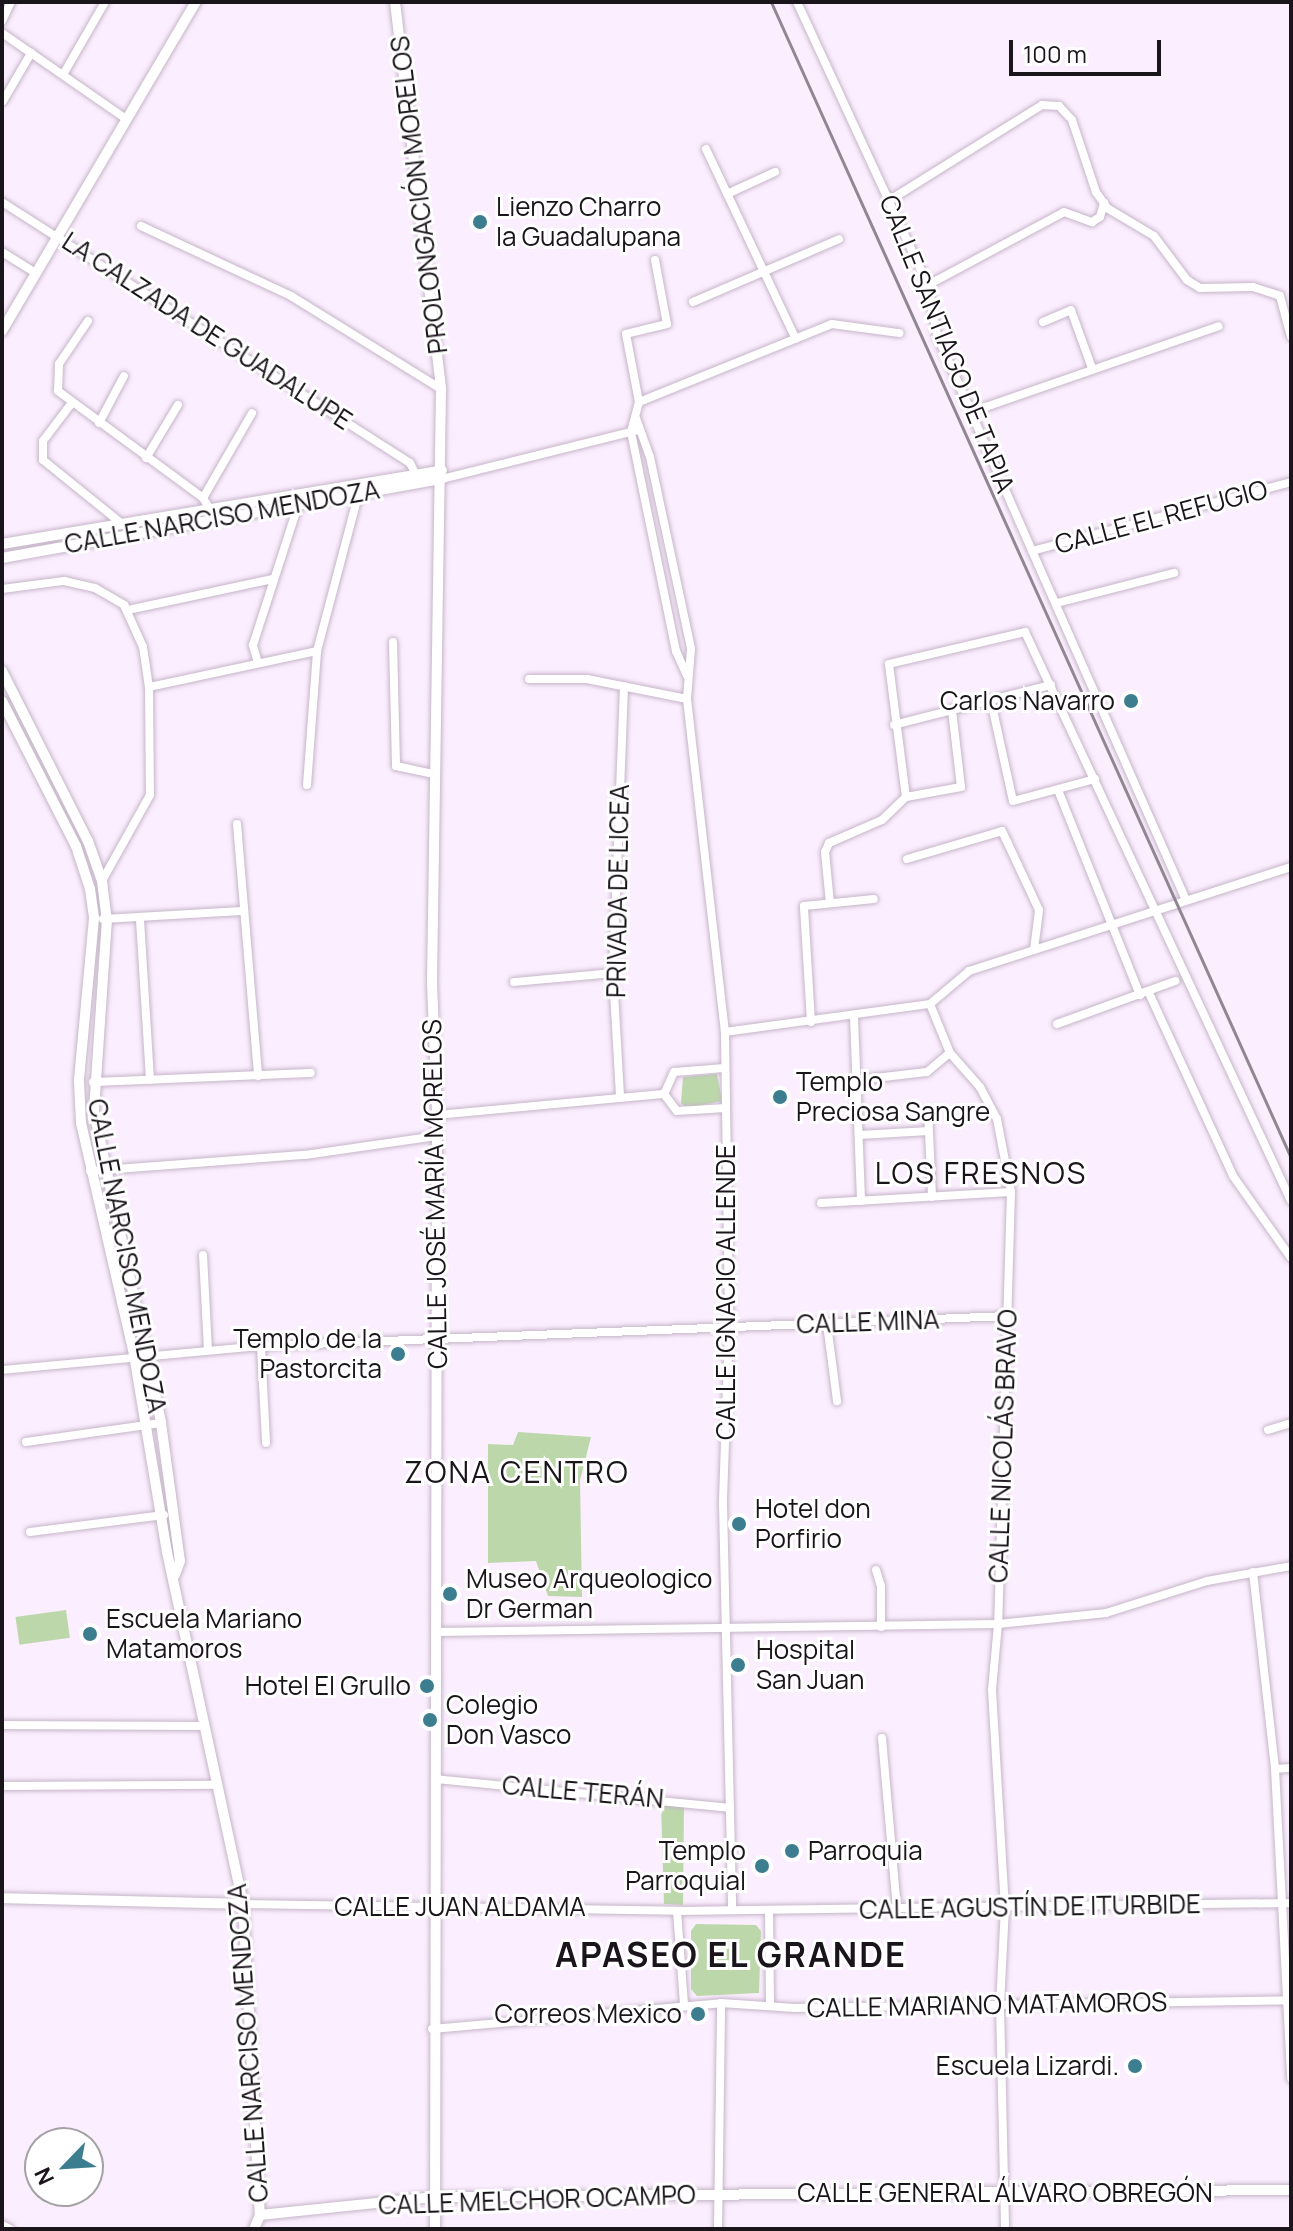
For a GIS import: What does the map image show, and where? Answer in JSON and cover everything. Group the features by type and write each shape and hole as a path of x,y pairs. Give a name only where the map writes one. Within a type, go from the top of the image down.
{"street":[{"path":"2,21 11,2"},
{"path":"64,73 105,2"},
{"path":"2,331 196,2"},
{"name":"PROLONGACIÓN MORELOS","path":"395,2 441,389 442,475"},
{"name":"CALLE SANTIAGO DE TAPIA","path":"797,2 928,285 937,335 1134,775 1186,900"},
{"path":"2,33 64,73 126,119"},
{"path":"3,101 31,53"},
{"path":"890,200 1042,105 1059,106 1072,120 1104,203 1154,236 1187,280 1200,288 1253,287 1280,296 1291,337"},
{"path":"706,149 762,273 796,339"},
{"path":"727,194 775,172"},
{"name":"LA CALZADA DE GUADALUPE","path":"2,202 410,463 418,477"},
{"path":"928,285 1044,220 1064,212 1092,222 1100,217 1104,203"},
{"name":"PROLONGACIÓN MORELOS","path":"141,226 291,296 441,389"},
{"path":"693,302 839,239"},
{"path":"2,252 35,273"},
{"path":"631,432 639,402 626,334 667,324 655,260"},
{"path":"1043,322 1071,310 1092,368"},
{"path":"88,321 56,375 58,391 71,404 203,498 212,514"},
{"path":"639,402 832,324 899,333"},
{"path":"971,412 1219,326"},
{"path":"99,423 124,376"},
{"path":"71,404 43,441 43,460 122,524"},
{"path":"146,458 178,405"},
{"path":"203,498 252,413"},
{"name":"CALLE IGNACIO ALLENDE","path":"636,418 643,429 681,590 691,649 687,699 725,1032 729,1328 723,1504 729,1631 732,1910"},
{"path":"442,475 643,429"},
{"name":"CALLE IGNACIO ALLENDE","path":"631,432 676,651 687,676"},
{"name":"CALLE NARCISO MENDOZA","path":"2,558 212,514 442,475"},
{"name":"CALLE JOSÉ MARÍA MORELOS","path":"435,2229 432,2029 437,1632 437,1115 432,982 442,475"},
{"name":"CALLE EL REFUGIO","path":"1032,551 1291,482"},
{"path":"307,785 317,651 360,489"},
{"name":"CALLE NARCISO MENDOZA","path":"2,544 122,524 298,506 360,489"},
{"path":"258,663 253,645 298,506"},
{"path":"51,535 52,547"},
{"path":"1057,603 1174,573"},
{"path":"128,610 273,579"},
{"path":"2,589 76,583 116,598 128,610 143,647 149,687 150,795 102,881"},
{"path":"906,797 894,725 889,664 1025,632 1291,1201"},
{"path":"393,642 396,766 435,774"},
{"path":"149,687 317,651"},
{"name":"CALLE NARCISO MENDOZA","path":"2,671 88,841 102,881 107,919 92,1082 105,1169 161,1423 180,1561 175,1575"},
{"path":"529,679 587,679 687,699"},
{"path":"894,725 1051,685"},
{"name":"PRIVADA DE LICEA","path":"620,1096 613,973 624,686"},
{"name":"CALLE NARCISO MENDOZA","path":"2,701 85,868 94,918 79,1092 90,1171 134,1355 160,1515 243,1904 260,2215 254,2229"},
{"path":"991,701 1013,801 1095,779"},
{"path":"830,903 825,852 829,843 882,820 906,797 961,787 952,710"},
{"path":"1058,790 1112,923 1233,1176 1291,1258"},
{"path":"237,824 258,1076"},
{"path":"907,859 1002,831 1039,910 1034,950"},
{"path":"725,1032 854,1017 930,1004 969,971 1291,867"},
{"path":"811,1022 804,906 874,899"},
{"path":"94,918 140,920 242,911"},
{"path":"140,920 150,1080"},
{"path":"514,982 613,973"},
{"path":"1057,1024 1175,981"},
{"name":"CALLE NICOLÁS BRAVO","path":"930,1004 950,1053 980,1087 997,1119 1011,1192 998,1624 992,1690 1005,1907 1000,2005 1005,2229"},
{"path":"854,1017 861,1201"},
{"path":"858,1080 927,1072 950,1053"},
{"path":"664,1094 674,1072 724,1068"},
{"path":"92,1082 311,1073"},
{"path":"437,1115 664,1094"},
{"path":"664,1094 677,1111 726,1108"},
{"path":"928,1111 932,1197"},
{"path":"859,1135 929,1131"},
{"path":"90,1171 305,1155 437,1136"},
{"path":"821,1203 1011,1192"},
{"path":"203,1255 208,1349"},
{"name":"CALLE MINA","path":"2,1370 147,1353 261,1346 1007,1316"},
{"path":"827,1324 837,1401"},
{"path":"261,1346 266,1443"},
{"path":"26,1442 161,1423"},
{"path":"1268,1430 1291,1423"},
{"path":"30,1532 160,1515 175,1516"},
{"path":"437,1632 729,1631 998,1624 1106,1613 1253,1572 1291,1566"},
{"path":"876,1570 881,1586 881,1627"},
{"path":"1253,1572 1287,1903 1291,2079"},
{"path":"2,1725 204,1726"},
{"path":"882,1738 897,1909"},
{"path":"1275,1769 1291,1768"},
{"name":"CALLE TERÁN","path":"435,1779 730,1808"},
{"path":"2,1786 218,1785"},
{"path":"2,1898 243,1904"},
{"name":"CALLE AGUSTÍN DE ITURBIDE","path":"732,1910 1287,1903"},
{"name":"CALLE JUAN ALDAMA","path":"243,1904 435,1910 732,1910"},
{"path":"677,1911 684,2005"},
{"path":"769,1911 770,2005"},
{"name":"CALLE MARIANO MATAMOROS","path":"432,2029 721,2003 1000,2005 1288,2000"},
{"path":"718,2229 721,2003"},
{"name":"CALLE GENERAL ÁLVARO OBREGÓN","path":"719,2195 1291,2190"},
{"name":"CALLE MELCHOR OCAMPO","path":"260,2215 435,2197 719,2195"},
{"path":"2,2225 10,2229"}],"green space":[{"path":"717,1074 722,1101 687,1108 681,1103 683,1077"},
{"path":"518,1432 591,1437 580,1480 582,1597 548,1596 536,1561 488,1563 488,1444 513,1445"},
{"path":"66,1610 70,1638 19,1645 15,1617"},
{"path":"661,1805 684,1807 683,1905 664,1904"},
{"path":"696,1924 756,1925 761,1931 759,1993 697,1996 691,1989 691,1931"}],"railway":[{"path":"771,2 1291,1158"}],"place":[{"name":"Lienzo Charro la Guadalupana","path":"480,222"},
{"name":"Carlos Navarro","path":"1131,701"},
{"name":"Templo Preciosa Sangre","path":"780,1097"},
{"name":"Templo de la Pastorcita","path":"398,1354"},
{"name":"Hotel don Porfirio","path":"739,1524"},
{"name":"Museo Arqueologico Dr German","path":"450,1594"},
{"name":"Escuela Mariano Matamoros","path":"90,1634"},
{"name":"Hospital San Juan","path":"738,1665"},
{"name":"Hotel El Grullo","path":"427,1686"},
{"name":"Colegio Don Vasco","path":"430,1720"},
{"name":"Parroquia","path":"792,1851"},
{"name":"Templo Parroquial","path":"762,1866"},
{"name":"Correos Mexico","path":"698,2014"},
{"name":"Escuela Lizardi.","path":"1135,2066"}],"district":[{"name":"LOS FRESNOS","path":"981,1173"},
{"name":"ZONA CENTRO","path":"517,1472"},
{"name":"APASEO EL GRANDE","path":"731,1955"}]}
